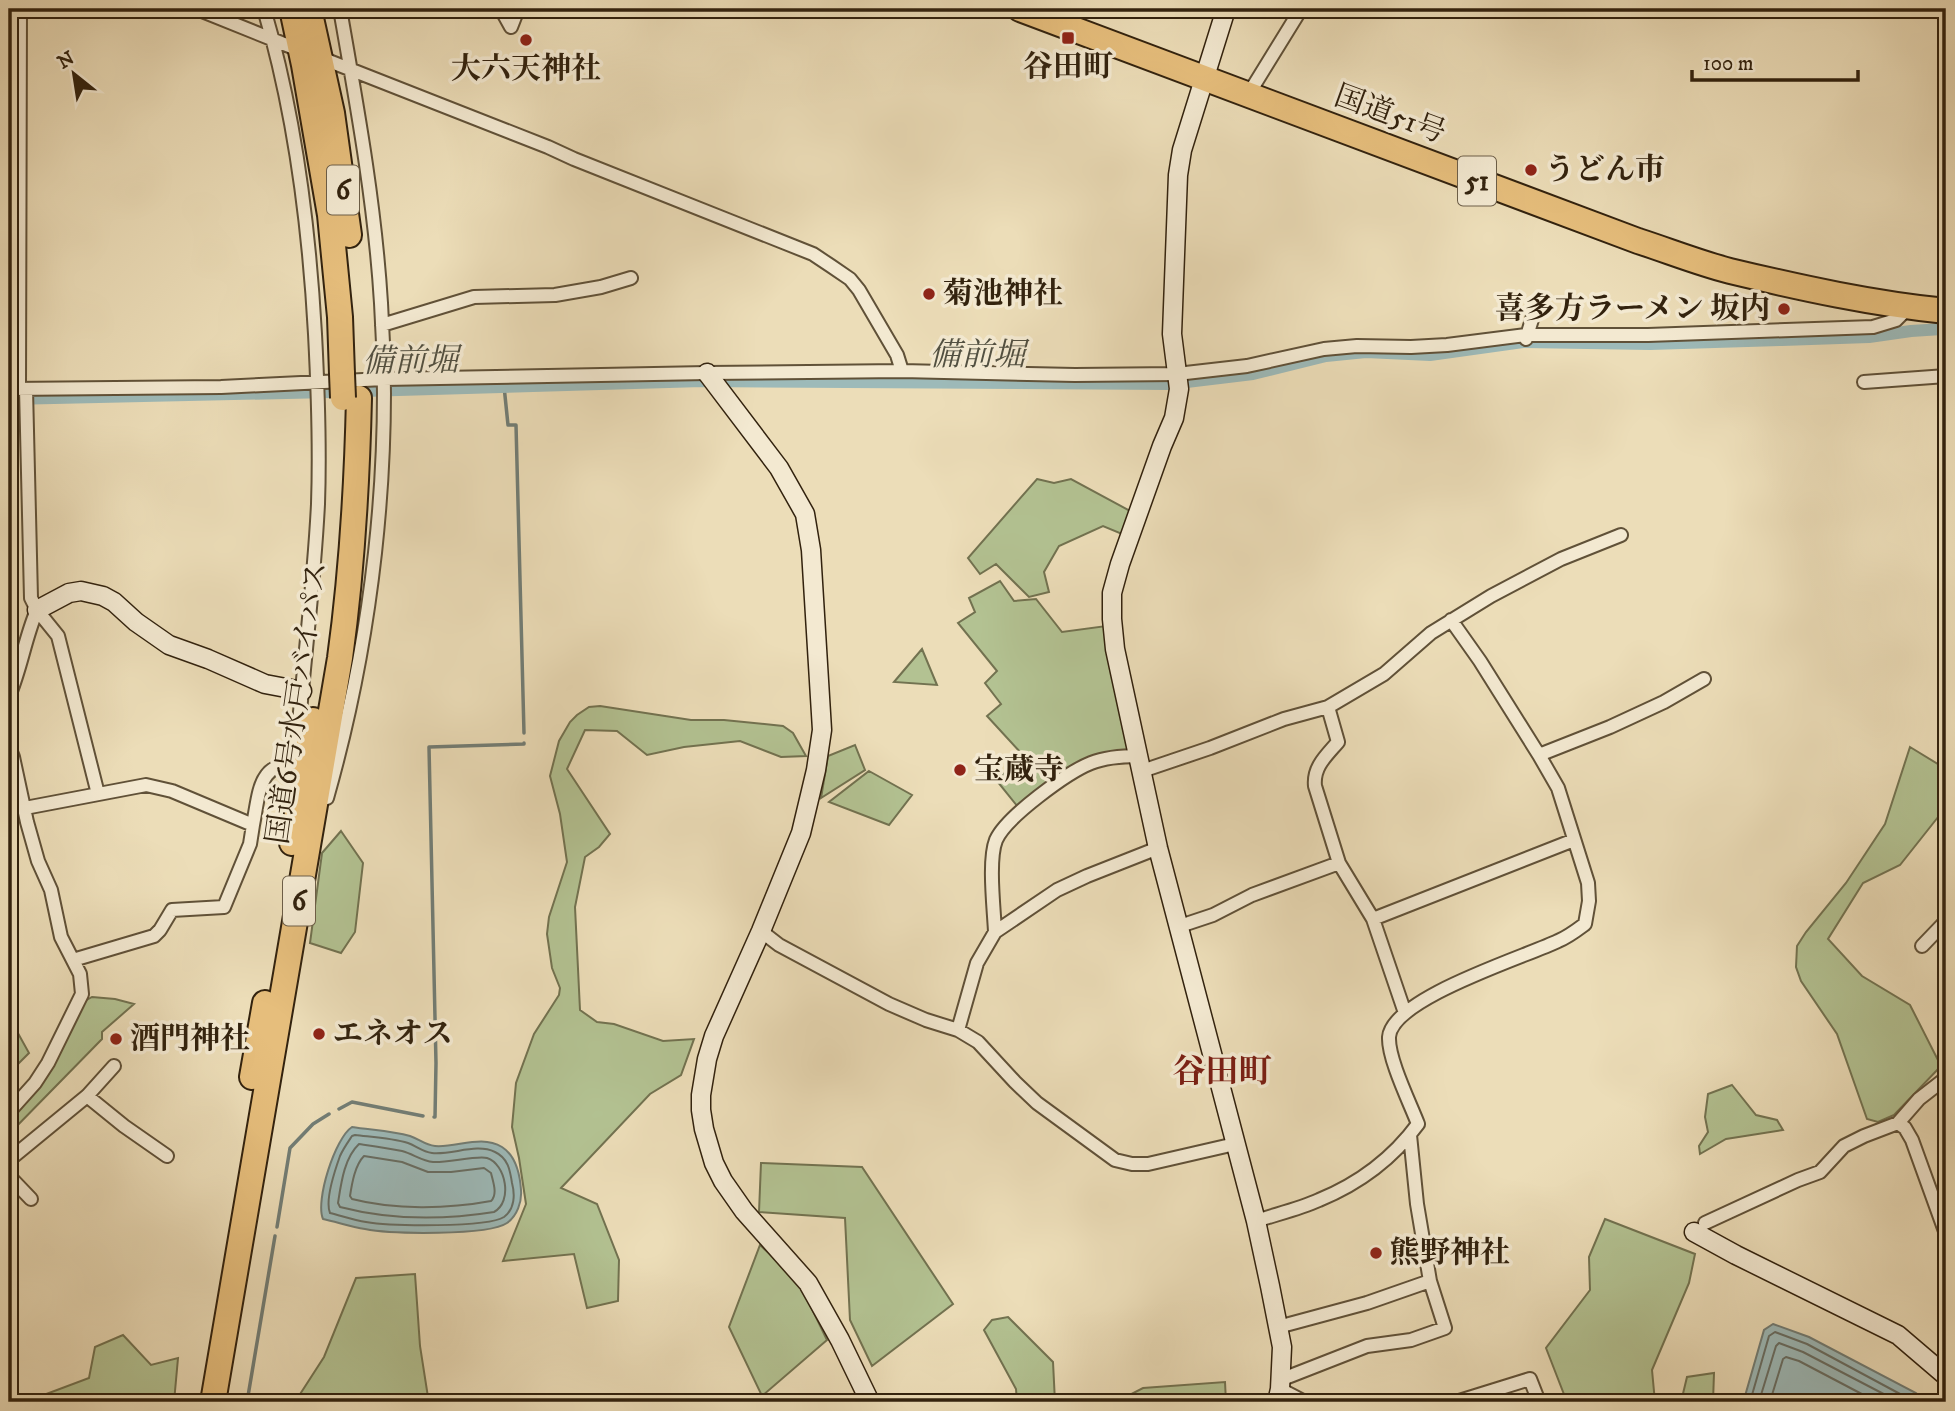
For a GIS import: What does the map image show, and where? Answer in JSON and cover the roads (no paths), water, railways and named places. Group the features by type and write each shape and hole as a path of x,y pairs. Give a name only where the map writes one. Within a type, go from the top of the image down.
{"highway":[{"name":"国道51号","path":"1021,9 1651,246 1728,270 1828,292 1946,311"},
{"name":"国道6号水戸バイパス","path":"197,1402 319,688 332,594 340,503 336,387 340,317 330,215 296,21"},
{"name":"国道6号水戸バイパス","path":"213,1402 304,875 349,587 357,484 336,387"}],"street":[{"path":"20,9 21,392 31,598 58,636 99,794"},
{"path":"197,9 273,40"},
{"path":"264,9 273,40 300,178 312,277 336,387 318,502 297,750 305,764"},
{"path":"304,875 332,780 364,631 374,564 384,387 374,225 355,88 340,9"},
{"path":"501,9 511,27 518,9"},
{"path":"1226,9 1182,150 1178,175 1172,296 1172,334 1178,381 1174,418 1120,564 1112,593 1112,619 1115,649 1158,848 1256,1221 1282,1347 1279,1390"},
{"path":"1248,95 1301,9"},
{"path":"273,40 296,21"},
{"path":"329,61 548,146 574,159 813,254 850,279 859,290 897,355 902,371"},
{"path":"382,325 474,297 555,295 601,287 631,278"},
{"path":"21,392 712,380 902,371 1075,375 1178,381 1324,349 1447,345 1526,337 1873,327 1896,320 1909,307"},
{"path":"1526,337 1534,313"},
{"path":"1864,382 1946,376"},
{"path":"712,380 787,481 805,514 811,550 822,730 820,751 801,833 714,1036 707,1059 701,1110 714,1163 733,1197 793,1264 819,1300 870,1402"},
{"path":"995,932 993,856 996,841 1012,819 1064,779 1092,763 1114,757 1140,763 1210,748 1284,719 1328,707 1384,674 1431,633 1491,596 1561,559 1621,535"},
{"path":"9,696 37,610 69,593 81,592 103,596 114,602 143,628 169,646 208,659 265,684 302,691"},
{"path":"1256,1221 1319,1200 1360,1179 1385,1160 1418,1124 1392,1057 1389,1038 1392,1026 1405,1013 1448,987 1495,965 1558,941 1585,924 1589,901 1588,883 1558,788 1480,661 1451,620"},
{"path":"1539,755 1664,702 1704,678"},
{"path":"1328,707 1338,742 1317,768 1314,775 1315,786 1339,863 1373,919 1405,1013"},
{"path":"9,747 38,861 51,890 61,937 80,974 82,994 48,1063 35,1083 9,1112"},
{"path":"73,960 154,936 172,909 224,907 250,844 261,781 279,765 289,762 305,764"},
{"path":"24,808 138,786 161,787 253,825"},
{"path":"1373,919 1574,840"},
{"path":"958,1031 977,963 995,932 1057,890 1158,848"},
{"path":"1180,926 1213,915 1252,895 1339,863"},
{"path":"1922,946 1946,921"},
{"path":"761,931 779,945 889,1004 958,1031 978,1042 1037,1103 1115,1160 1140,1165 1235,1143"},
{"path":"9,1160 87,1096 114,1066"},
{"path":"1946,1079 1919,1099 1898,1123 1844,1146 1821,1172 1798,1180 1699,1228 1736,1255 1898,1335 1946,1376"},
{"path":"87,1096 167,1156"},
{"path":"1898,1123 1905,1128 1912,1140 1946,1234"},
{"path":"1279,1390 1367,1346 1411,1340 1445,1328 1430,1282 1417,1204 1410,1135"},
{"path":"9,1176 30,1199"},
{"path":"1278,1327 1367,1303 1430,1282"},
{"path":"1456,1402 1530,1379 1539,1402"},
{"path":"1279,1390 1305,1402"}],"water":[{"path":"352,1127 403,1134 435,1146 477,1141 502,1147 514,1161 520,1178 521,1199 516,1213 507,1223 496,1227 438,1233 378,1231 323,1219 322,1199 328,1170 339,1143"},
{"path":"1773,1324 1809,1337 1916,1393 1926,1402 1747,1402 1745,1396 1764,1330"}],"waterway":[{"name":"備前堀","path":"9,399 702,381 1170,384 1253,374 1326,356 1366,352 1430,355 1523,342 1650,344 1782,340 1869,337 1942,329"},
{"path":"504,386 508,425 516,425 524,733"},
{"path":"434,1117 436,1063 429,747 524,743"},
{"path":"339,1109 352,1102 423,1116"},
{"path":"277,1227 290,1148 313,1124 329,1114"},
{"path":"247,1402 275,1236"}],"place":[{"name":"谷田町","path":"1068,38"},
{"name":"大六天神社","path":"526,40"},
{"name":"うどん市","path":"1531,170"},
{"name":"菊池神社","path":"929,294"},
{"name":"喜多方ラーメン 坂内","path":"1784,309"},
{"name":"宝蔵寺","path":"960,770"},
{"name":"エネオス","path":"319,1034"},
{"name":"酒門神社","path":"116,1039"},
{"name":"熊野神社","path":"1376,1253"}],"district":[{"name":"谷田町","path":"1222,1072"}]}
